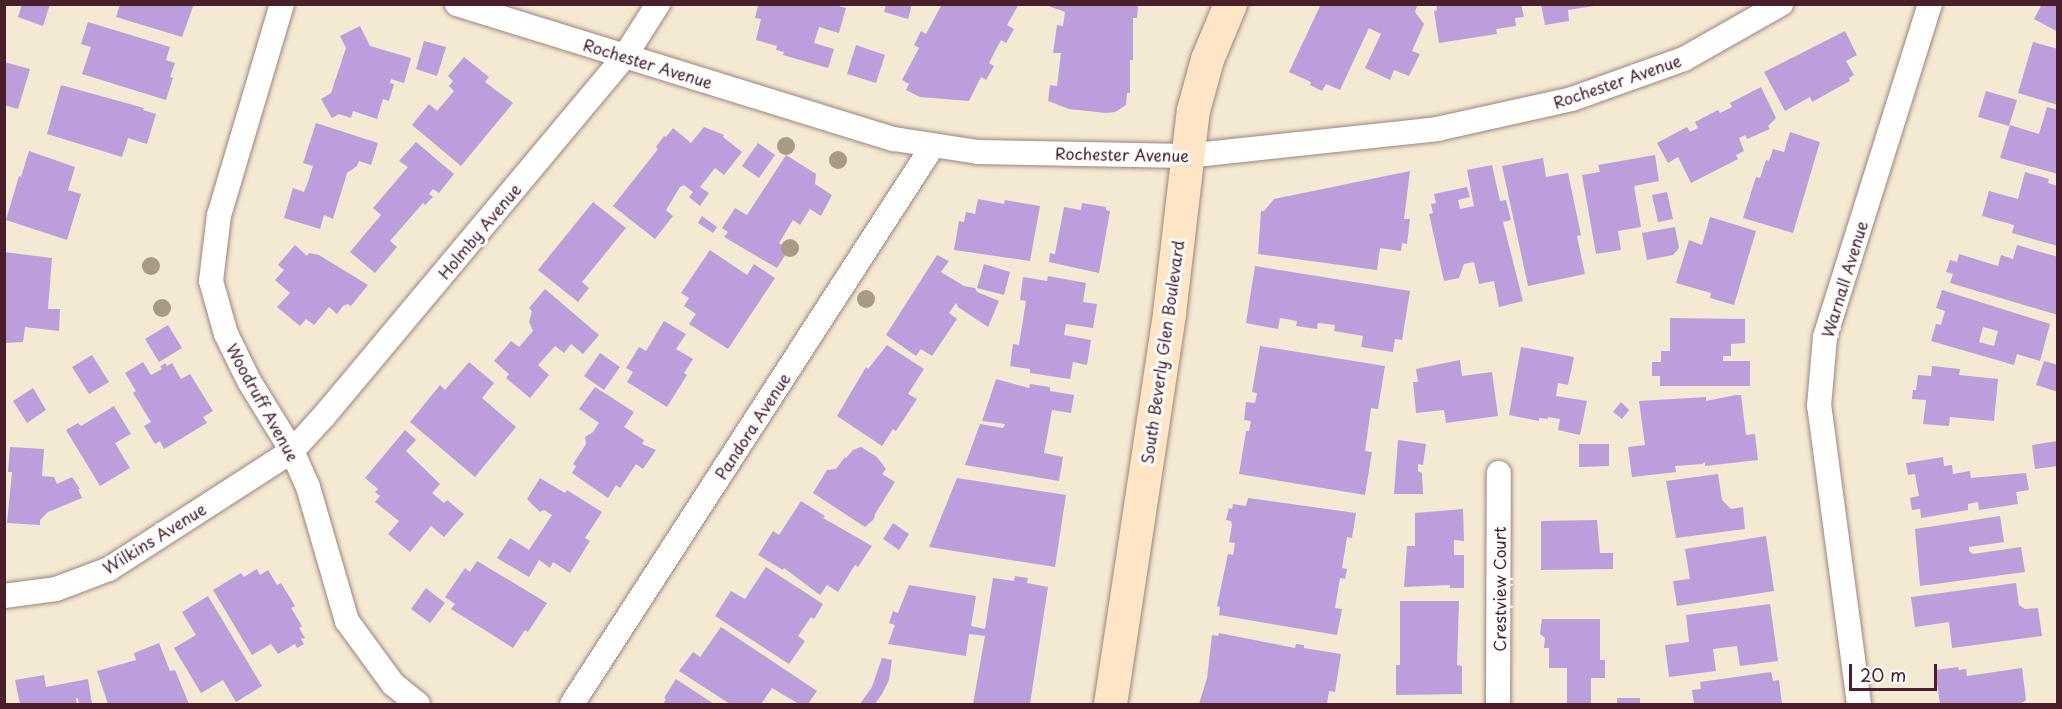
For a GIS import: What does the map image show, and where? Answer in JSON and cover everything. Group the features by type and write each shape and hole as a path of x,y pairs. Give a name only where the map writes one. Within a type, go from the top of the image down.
{"main road":[{"name":"South Beverly Glen Boulevard","path":"1110,705 1169,314 1193,110 1207,59 1230,4"}],"street":[{"name":"Woodruff Avenue","path":"282,4 219,215 211,281 226,334 249,381 292,451 308,487 347,621 393,684 418,705"},
{"name":"Rochester Avenue","path":"457,4 894,139 932,147 978,152 1186,156 1437,129 1572,99 1684,59 1781,4"},
{"name":"Holmby Avenue","path":"292,451 324,416 625,56 658,4"},
{"name":"Warnall Avenue","path":"1859,705 1819,406 1826,337 1930,4"},
{"name":"Pandora Avenue","path":"572,705 932,147"},
{"name":"Wilkins Avenue","path":"4,596 56,589 109,569 292,451"},
{"name":"Crestview Court","path":"1498,705 1499,473"}],"building":[{"path":"22,4 50,4 43,26 18,17"},
{"path":"120,4 194,4 182,37 116,17"},
{"path":"886,4 912,4 908,19 884,12"},
{"path":"942,4 1019,4 1007,25 1014,29 1006,43 1001,40 989,63 994,66 986,80 981,77 969,101 920,97 906,90 909,84 902,80 919,48 914,45 921,31 926,34"},
{"path":"1043,4 1136,4 1137,18 1133,18 1133,60 1130,60 1130,93 1127,93 1126,105 1115,112 1106,113 1069,109 1048,101 1050,85 1057,86 1061,53 1053,53 1057,25 1063,26 1065,12"},
{"path":"1321,4 1418,4 1415,12 1424,24 1412,51 1420,54 1409,76 1394,70 1390,80 1365,68 1381,34 1369,28 1340,90 1326,84 1322,91 1310,85 1311,82 1289,72"},
{"path":"1436,4 1521,4 1524,17 1515,18 1516,26 1496,29 1497,34 1439,43 1434,11 1437,10"},
{"path":"1541,4 1594,4 1594,6 1568,10 1569,21 1545,25"},
{"path":"2042,4 2058,4 2058,32 2034,19"},
{"path":"754,5 835,5 846,8 839,33 819,27 814,43 834,49 828,68 783,55 784,52 776,50 777,46 756,40 761,19 755,18 758,6"},
{"path":"88,22 170,47 166,60 175,63 166,100 82,74 91,47 81,44"},
{"path":"360,26 370,46 411,58 404,83 391,79 390,83 394,84 389,101 383,99 377,119 353,111 351,118 339,114 332,118 321,99 331,93 346,48 340,36"},
{"path":"1845,31 1857,55 1846,61 1854,75 1849,78 1850,81 1812,102 1810,97 1785,111 1764,72"},
{"path":"424,41 446,47 437,76 416,69"},
{"path":"2033,42 2058,49 2058,105 2018,93"},
{"path":"856,45 885,55 876,83 847,74"},
{"path":"464,57 489,77 485,82 513,103 461,166 412,125 429,104 437,111 454,91 449,86 453,81 448,76"},
{"path":"4,62 30,69 18,109 4,105"},
{"path":"61,85 144,108 143,110 156,114 147,144 128,138 122,157 47,134"},
{"path":"1761,87 1776,118 1768,126 1770,129 1747,139 1745,135 1739,138 1744,151 1736,155 1738,159 1691,183 1678,157 1668,163 1657,143 1687,127 1690,132 1698,128 1695,122 1718,110 1720,113 1732,107 1730,103"},
{"path":"1986,91 2017,100 2009,126 1978,117"},
{"path":"2047,107 2058,110 2058,174 2000,158 2010,125 2039,134"},
{"path":"316,123 378,143 371,165 359,161 357,166 347,173 333,219 324,215 320,229 284,218 293,188 304,192 309,179 313,166 303,163"},
{"path":"704,127 724,135 723,137 742,152 724,175 715,168 700,187 709,193 700,206 689,197 693,192 684,185 680,187 666,210 673,216 655,239 613,206 658,149 656,147 664,136 666,137 673,128 691,143"},
{"path":"1790,132 1820,142 1793,233 1743,218 1756,177 1760,178 1766,160 1769,161 1773,149 1784,152"},
{"path":"416,142 454,174 439,193 433,189 429,194 433,197 425,205 423,203 390,241 397,247 375,273 350,252 381,215 373,208 408,167 399,161"},
{"path":"758,143 775,155 759,178 742,166"},
{"path":"29,151 75,167 68,190 81,194 67,240 6,220"},
{"path":"786,155 816,174 815,184 832,195 821,216 810,209 800,225 793,220 779,243 789,249 777,268 724,237 728,232 722,228 735,208 747,215"},
{"path":"1655,155 1659,181 1634,186 1641,227 1618,231 1621,250 1596,254 1582,175 1600,172 1598,165"},
{"path":"1543,158 1546,177 1568,173 1581,235 1577,236 1585,274 1528,286 1502,166"},
{"path":"1492,165 1500,201 1506,200 1511,220 1503,222 1523,301 1499,307 1494,281 1479,284 1474,262 1464,264 1459,278 1444,281 1429,214 1433,213 1431,204 1436,203 1434,194 1467,187 1470,197 1458,200 1460,209 1474,206 1467,170"},
{"path":"1410,171 1404,219 1410,219 1407,244 1402,243 1401,251 1380,248 1377,270 1258,254 1261,211 1264,211 1274,199"},
{"path":"2025,172 2049,179 2048,183 2058,186 2058,246 2012,233 2014,225 1982,216 1989,191 2018,199"},
{"path":"1667,192 1673,219 1658,222 1652,195"},
{"path":"978,199 1004,204 1005,200 1040,206 1030,261 954,250 959,221 964,222 966,212 975,214"},
{"path":"593,202 626,228 582,282 589,288 578,302 538,270"},
{"path":"1082,203 1106,207 1106,210 1110,211 1099,273 1049,262 1050,253 1055,254 1064,207 1081,210"},
{"path":"702,216 717,227 713,233 698,223"},
{"path":"1710,217 1756,231 1734,305 1710,298 1711,293 1676,283 1689,240 1702,245"},
{"path":"1675,227 1679,248 1673,255 1647,260 1642,233"},
{"path":"295,245 307,256 309,253 319,255 368,285 351,306 348,304 343,306 337,314 329,307 314,325 306,319 300,326 277,307 290,293 275,280 284,270 278,265"},
{"path":"2017,245 2058,257 2058,315 1950,283 1953,274 1946,272 1950,260 1957,262 1959,254 1998,266 2001,255 2013,259"},
{"path":"710,250 747,275 754,264 775,278 728,349 689,324 696,314 684,306 689,298 681,293"},
{"path":"4,252 52,258 48,309 60,309 59,331 25,327 23,342 4,343"},
{"path":"937,255 949,261 941,272 964,286 975,288 977,292 999,301 988,327 958,307 956,303 949,313 957,319 932,356 921,349 916,356 886,335"},
{"path":"984,264 1010,272 1004,295 977,288"},
{"path":"1255,266 1410,291 1402,340 1395,339 1393,352 1361,347 1363,336 1334,331 1335,325 1318,323 1317,329 1296,326 1297,321 1280,318 1278,329 1246,323"},
{"path":"1048,276 1086,283 1083,302 1097,304 1093,328 1066,324 1064,335 1091,340 1087,365 1073,362 1070,379 1030,373 1030,369 1010,366 1013,344 1019,345 1026,301 1020,300 1023,277 1047,281"},
{"path":"545,289 599,335 583,354 571,344 564,353 555,346 538,365 549,375 530,398 506,378 509,374 494,361 511,341 519,347 533,331 529,322 532,311 529,308"},
{"path":"1942,290 2050,324 2040,361 2017,354 2014,365 1931,341 1936,324 1941,325 1945,311 1936,308","holes":["1983,327 1998,331 1994,346 1979,342"]},
{"path":"1670,318 1745,319 1745,343 1731,344 1731,356 1723,356 1723,361 1750,361 1750,386 1660,386 1660,376 1652,376 1652,362 1661,362 1661,351 1670,351"},
{"path":"664,321 686,334 676,349 693,359 684,373 687,375 667,407 627,382 633,372 626,368 639,347 646,351"},
{"path":"168,325 182,348 159,362 145,339"},
{"path":"887,345 924,369 908,394 917,399 896,431 893,429 882,446 837,416 866,367 868,369"},
{"path":"1260,346 1385,366 1378,409 1371,408 1365,451 1372,452 1365,495 1239,474 1246,431 1249,431 1251,421 1244,420 1246,402 1255,403 1257,393 1252,392"},
{"path":"1521,347 1574,357 1568,385 1558,383 1556,396 1587,401 1580,435 1558,430 1560,419 1548,417 1548,419 1539,418 1539,421 1509,415"},
{"path":"600,353 620,367 604,390 584,376"},
{"path":"92,355 109,382 89,394 72,367"},
{"path":"1460,360 1462,376 1492,372 1498,416 1446,423 1444,410 1416,413 1413,382 1418,382 1416,369"},
{"path":"2044,361 2058,365 2058,392 2036,385"},
{"path":"143,362 151,375 162,369 160,367 165,363 167,366 172,363 181,379 190,374 213,411 203,417 207,423 164,449 160,441 155,444 144,426 151,422 133,393 136,391 125,373"},
{"path":"469,362 494,383 482,398 516,427 475,477 410,422 440,385 445,390"},
{"path":"1932,366 1960,369 1959,375 1998,379 1994,421 1950,417 1949,426 1923,424 1926,400 1912,399 1913,390 1916,390 1918,375 1931,376"},
{"path":"996,379 1029,388 1030,384 1050,387 1050,391 1074,395 1071,413 1052,410 1044,453 1063,457 1059,481 965,465 980,424 1003,428 1005,424 982,421"},
{"path":"595,387 634,412 624,427 644,440 642,444 656,450 643,469 636,464 620,488 616,485 608,498 572,473 576,466 573,464 586,444 585,437 593,432 599,423 579,409"},
{"path":"33,388 46,410 27,423 13,401"},
{"path":"1741,395 1746,435 1755,434 1758,460 1705,466 1705,462 1675,466 1676,472 1632,477 1628,447 1645,445 1639,401 1706,397 1706,401"},
{"path":"1621,402 1629,410 1622,419 1613,412"},
{"path":"114,406 131,434 115,443 130,468 100,486 66,430 78,423 81,426"},
{"path":"405,430 416,440 406,451 440,484 432,493 444,503 447,500 464,514 444,537 431,526 410,552 388,534 399,521 375,502 380,496 375,492 378,489 365,478"},
{"path":"1398,440 1426,444 1423,465 1418,464 1418,471 1422,473 1423,494 1394,494"},
{"path":"2057,441 2058,466 2035,469 2032,445"},
{"path":"1579,444 1609,444 1609,466 1579,467"},
{"path":"10,447 44,449 42,476 54,477 57,484 72,477 80,489 78,489 82,498 48,512 40,520 40,525 7,523 12,472 8,472"},
{"path":"861,447 877,457 886,469 882,474 895,482 874,519 865,527 813,493 827,470 836,469 845,457"},
{"path":"1943,457 1944,466 1952,465 1953,474 1970,471 1971,478 2026,473 2029,490 2016,492 2018,504 1979,510 1978,502 1968,504 1968,510 1921,518 1920,509 1912,510 1910,498 1919,496 1915,474 1908,475 1906,463"},
{"path":"1718,474 1722,500 1731,509 1743,507 1745,529 1676,538 1666,481"},
{"path":"540,478 565,493 567,490 602,512 585,538 590,541 570,573 553,562 550,568 539,560 529,577 497,558 510,538 529,550 552,515 544,510 540,512 527,499"},
{"path":"957,478 1066,495 1055,567 929,547"},
{"path":"1248,498 1356,513 1352,538 1347,537 1342,568 1347,569 1345,579 1340,578 1335,608 1342,609 1337,635 1219,615 1220,607 1217,606 1228,554 1233,555 1235,543 1229,542 1232,525 1231,521 1226,520 1229,508 1232,509 1233,504 1246,506"},
{"path":"801,501 825,516 823,518 872,546 858,567 855,565 838,592 827,585 820,595 784,568 783,570 758,555 773,531 779,535"},
{"path":"1463,509 1464,541 1454,540 1454,555 1464,555 1464,588 1450,588 1450,585 1404,587 1407,546 1415,546 1415,513"},
{"path":"2000,516 2004,542 1969,547 1969,551 1973,554 2021,547 2025,572 1920,586 1915,529"},
{"path":"1597,520 1600,553 1613,553 1613,569 1541,570 1541,521"},
{"path":"893,523 909,534 899,550 883,539"},
{"path":"1766,536 1774,591 1677,606 1673,581 1690,579 1685,549"},
{"path":"477,561 547,603 528,632 525,630 513,648 451,609 455,604 445,597 465,568 470,572"},
{"path":"766,567 823,604 814,619 811,617 798,636 805,641 789,664 715,616 731,591 745,599"},
{"path":"257,569 260,575 268,570 277,585 281,583 295,606 291,608 302,626 299,628 305,638 301,639 304,644 297,648 295,644 278,654 271,644 252,655 213,590 241,573 244,577"},
{"path":"1015,576 1028,578 1027,583 1048,587 1030,704 973,704 985,636 969,634 966,656 888,644 895,625 889,623 893,611 898,613 909,585 976,596 971,626 985,629 993,578 1014,581"},
{"path":"2016,583 2019,605 2025,609 2038,608 2042,636 1952,648 1949,622 1915,627 1911,597"},
{"path":"426,588 445,603 430,623 411,609"},
{"path":"208,596 262,686 236,702 223,680 201,693 174,648 196,635 182,612"},
{"path":"1400,601 1459,601 1457,665 1462,666 1462,694 1396,695 1396,665 1400,665"},
{"path":"1770,604 1778,661 1740,666 1737,646 1713,649 1716,671 1669,677 1665,645 1689,642 1686,615"},
{"path":"1542,619 1600,619 1600,660 1605,660 1605,678 1591,678 1591,704 1567,704 1567,668 1549,668 1549,648 1544,648 1545,638 1540,634"},
{"path":"721,627 817,691 808,704 799,704 772,688 761,704 730,704 679,671 693,652 700,657"},
{"path":"1219,633 1295,648 1296,644 1304,645 1304,648 1341,654 1335,692 1329,691 1327,704 1199,704 1207,678 1212,635 1218,636"},
{"path":"159,643 170,671 175,670 189,704 108,704 97,671 136,660 134,653"},
{"path":"882,658 892,660 889,680 875,704 860,704 872,687"},
{"path":"1958,667 1959,670 1966,669 1967,676 2022,668 2026,700 2020,704 1940,704 1935,670"},
{"path":"1771,672 1773,681 1779,680 1782,704 1694,704 1692,690 1701,689 1700,682"},
{"path":"44,675 46,687 88,679 92,704 79,704 76,698 77,704 20,704 15,680"},
{"path":"676,679 714,704 663,704 666,699 664,698"},
{"path":"1617,698 1640,698 1640,704 1617,704"}]}
